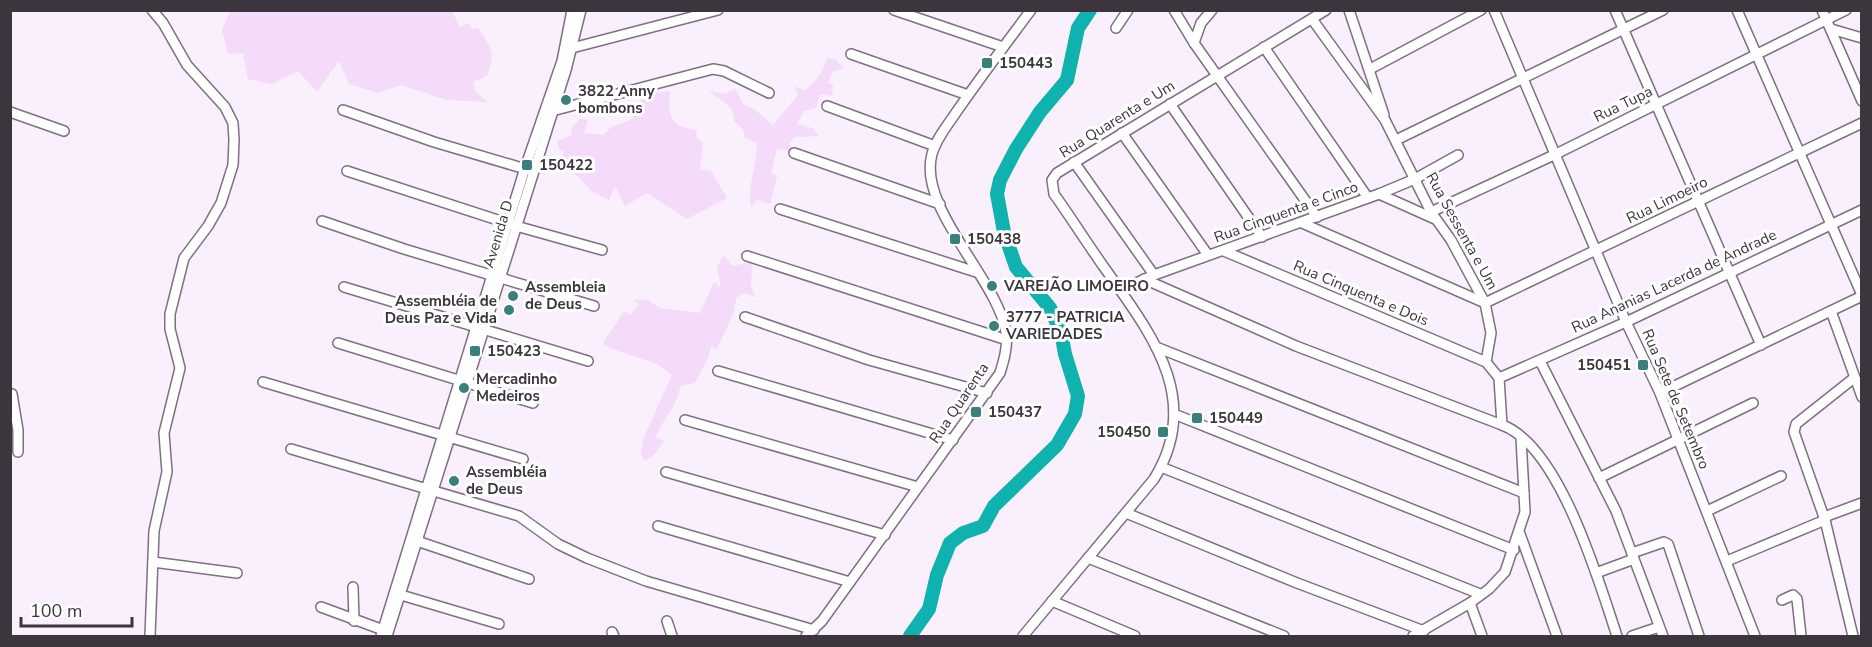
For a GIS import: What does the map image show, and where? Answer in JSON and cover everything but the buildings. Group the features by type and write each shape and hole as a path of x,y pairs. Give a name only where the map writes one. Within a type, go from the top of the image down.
{"street":[{"path":"150,636 154,531 167,472 164,433 180,368 170,329 170,314 184,258 221,203 233,165 234,140 233,123 225,106 187,65 163,23 152,10"},
{"name":"Avenida D","path":"385,634 562,61 572,10"},
{"name":"Avenida D","path":"529,170 552,111 572,48 580,10"},
{"path":"572,48 718,10"},
{"path":"894,10 1004,47"},
{"name":"Rua Quarenta","path":"806,636 814,630 885,535 1000,373 1007,340 1000,314 940,204 932,177 932,155 935,146 968,95 1031,10"},
{"path":"1116,28 1128,10"},
{"path":"1174,10 1194,43 1317,217"},
{"path":"1194,43 1201,23 1212,10"},
{"name":"Rua Quarenta e Um","path":"1023,636 1126,513 1161,467 1172,437 1174,414 1169,371 1120,290 1054,194 1052,180 1057,173 1074,162 1326,10"},
{"path":"1349,10 1385,120"},
{"path":"1370,69 1481,10"},
{"name":"Rua Sete de Setembro","path":"1494,10 1626,322 1660,393 1755,636"},
{"path":"1615,10 1761,345"},
{"path":"1396,140 1663,10"},
{"path":"1660,393 1862,296 1737,10"},
{"path":"1822,10 1862,101"},
{"name":"Rua Tupa","path":"1433,215 1757,55 1829,25 1846,10"},
{"name":"Rua Sessenta e Um","path":"1312,19 1385,120 1433,215 1451,240 1485,303 1491,333 1486,362"},
{"path":"1829,25 1862,38"},
{"path":"1264,47 1368,198"},
{"path":"851,54 968,95"},
{"path":"552,111 713,69 724,71 769,93"},
{"path":"1170,104 1262,237"},
{"path":"827,106 935,146"},
{"path":"343,110 434,142 529,170"},
{"path":"10,112 64,131"},
{"name":"Rua Limoeiro","path":"1485,303 1862,123"},
{"path":"1122,133 1208,255"},
{"path":"794,153 940,204"},
{"name":"Rua Cinquenta e Cinco","path":"1120,290 1154,274 1379,194 1415,179 1458,155"},
{"path":"1074,162 1154,274"},
{"path":"347,171 602,250"},
{"path":"1379,194 1433,215"},
{"path":"780,209 976,272"},
{"name":"Rua Ananias Lacerda de Andrade","path":"1499,378 1626,322 1862,210"},
{"path":"322,221 404,249 594,306"},
{"path":"1302,223 1485,303"},
{"name":"Rua Cinquenta e Dois","path":"1224,250 1486,362"},
{"path":"747,256 1007,340"},
{"path":"1144,279 1296,346 1511,428 1549,468 1558,482 1596,573 1617,636"},
{"path":"344,287 588,361"},
{"path":"1831,311 1862,397"},
{"path":"745,317 869,360 987,393"},
{"path":"338,343 533,404"},
{"path":"1156,347 1524,493"},
{"path":"1540,361 1599,478 1633,556 1661,632 1632,636"},
{"path":"1486,362 1499,378 1502,425"},
{"path":"718,371 953,440"},
{"path":"1853,636 1824,518 1803,464 1794,428 1812,410 1854,378"},
{"path":"263,382 523,459"},
{"path":"18,452 18,430 11,394 24,389"},
{"path":"1599,478 1754,403"},
{"path":"1174,414 1514,550"},
{"path":"685,420 918,487"},
{"path":"1413,636 1470,603 1489,589 1505,572 1520,534 1525,512 1521,438"},
{"path":"291,449 519,516 558,544 646,581 814,630"},
{"path":"1161,467 1480,594"},
{"path":"666,472 885,535"},
{"path":"1707,511 1781,476"},
{"name":"Avenida D","path":"385,634 401,595 430,489"},
{"path":"1727,561 1862,503"},
{"path":"1126,513 1297,583 1424,631"},
{"path":"658,526 850,582"},
{"path":"1520,534 1557,636"},
{"path":"417,541 529,579"},
{"path":"1596,573 1664,542 1668,544 1699,636"},
{"path":"1088,558 1284,636"},
{"path":"153,561 237,573"},
{"path":"353,587 354,621"},
{"path":"401,595 499,624"},
{"path":"1782,600 1793,595 1797,599 1801,636"},
{"path":"1052,602 1135,636"},
{"path":"1470,603 1482,636"},
{"path":"321,608 385,634"},
{"path":"667,621 672,636"}],"shaded area":[{"path":"231,10 452,11 460,27 468,23 472,29 478,28 491,51 487,76 473,82 476,92 488,102 447,100 401,85 378,93 349,84 339,61 317,92 298,71 272,84 248,79 243,53 228,54 222,30"},
{"path":"827,58 836,60 844,68 833,71 828,83 833,85 832,96 820,94 816,108 804,111 797,124 812,128 819,136 795,137 789,144 796,152 777,149 771,173 777,176 770,204 757,200 751,207 750,190 757,143 745,138 743,129 735,122 731,108 709,91 725,94 735,88 744,105 754,109 773,125 798,95 795,86 804,91 809,87 823,68"},
{"path":"670,91 672,119 680,126 697,130 696,136 703,143 700,169 711,171 727,198 687,219 647,193 625,206 615,186 609,200 591,191 579,177 566,169 561,161 564,152 559,149 557,141 572,135 571,128 580,119 588,120 584,133 604,135 611,127 633,119 628,103 643,104 638,95"},
{"path":"724,255 732,266 752,262 751,287 756,297 745,293 736,298 734,312 717,349 711,346 708,358 695,383 680,386 676,400 656,437 664,441 655,454 645,461 641,454 644,437 672,375 657,364 612,349 603,343 624,311 630,315 639,304 633,300 648,300 660,308 700,313 714,282 721,288 717,267"}],"waterway":[{"path":"910,636 929,609 937,575 950,543 963,533 983,526 994,506 1057,445 1075,414 1078,396 1061,332 1050,308 1016,267 1004,232 997,194 1000,180 1016,149 1040,112 1067,80 1078,28 1090,10"}],"place":[{"name":"150443","path":"987,63"},
{"name":"3822 Anny bombons","path":"566,100"},
{"name":"150422","path":"527,165"},
{"name":"150438","path":"955,239"},
{"name":"VAREJÃO LIMOEIRO","path":"992,286"},
{"name":"Assembleia de Deus","path":"513,296"},
{"name":"Assembléia de Deus Paz e Vida","path":"509,310"},
{"name":"3777 - PATRICIA VARIEDADES","path":"994,326"},
{"name":"150423","path":"475,351"},
{"name":"150451","path":"1643,365"},
{"name":"Mercadinho Medeiros","path":"464,388"},
{"name":"150437","path":"976,412"},
{"name":"150449","path":"1197,418"},
{"name":"150450","path":"1163,432"},
{"name":"Assembléia de Deus","path":"454,481"}]}
